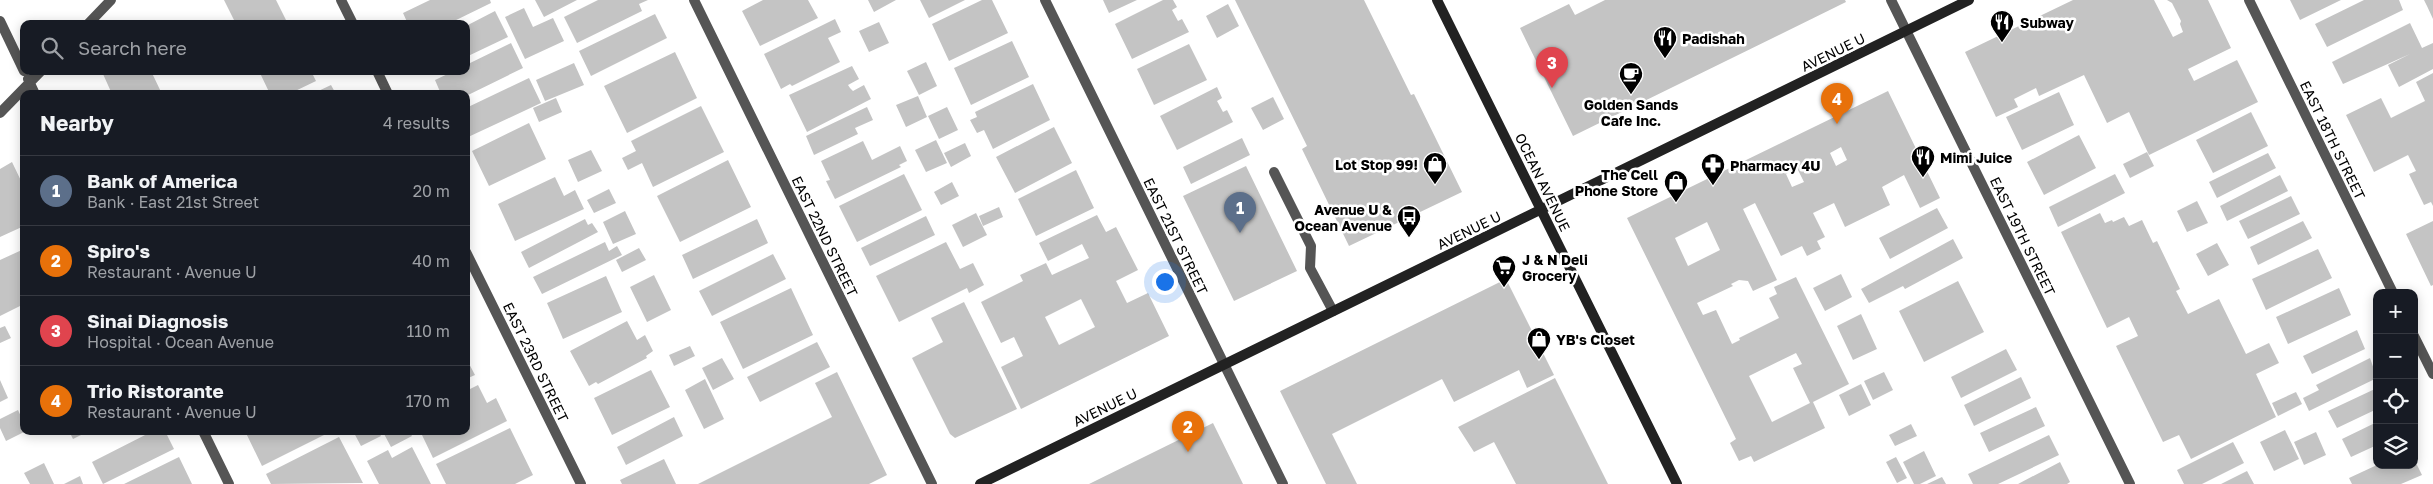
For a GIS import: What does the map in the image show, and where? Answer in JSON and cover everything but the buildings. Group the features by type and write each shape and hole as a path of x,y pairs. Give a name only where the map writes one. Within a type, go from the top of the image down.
{"main road":[{"name":"OCEAN AVENUE","path":"1437,0 1677,484"},
{"name":"AVENUE U","path":"980,484 1969,0"}],"street":[{"path":"92,20 111,0"},
{"path":"341,0 351,20"},
{"name":"EAST 22ND STREET","path":"694,0 932,484"},
{"name":"EAST 21ST STREET","path":"1045,0 1283,484"},
{"name":"EAST 19TH STREET","path":"1891,0 2130,484"},
{"name":"EAST 18TH STREET","path":"2249,0 2391,289"},
{"path":"0,21 20,63"},
{"path":"26,75 33,90"},
{"path":"23,90 38,75"},
{"path":"378,75 386,90"},
{"path":"0,113 20,93"},
{"path":"1274,172 1310,246 1310,268 1333,312"},
{"name":"EAST 23RD STREET","path":"470,260 581,484"},
{"path":"2418,344 2433,374"},
{"path":"205,435 229,484"}],"place":[{"name":"Subway","path":"2002,43"},
{"name":"Padishah","path":"1665,59"},
{"name":"Sinai Diagnosis","path":"1552,88"},
{"name":"Golden Sands Cafe Inc.","path":"1631,95"},
{"name":"Trio Ristorante","path":"1837,124"},
{"name":"Mimi Juice","path":"1923,178"},
{"name":"Lot Stop 99!","path":"1435,185"},
{"name":"Pharmacy 4U","path":"1713,186"},
{"name":"The Cell Phone Store","path":"1676,203"},
{"name":"Bank of America","path":"1240,233"},
{"name":"Avenue U & Ocean Avenue","path":"1409,238"},
{"name":"J & N Deli Grocery","path":"1504,288"},
{"name":"YB's Closet","path":"1539,360"},
{"name":"Spiro's","path":"1188,452"}]}
